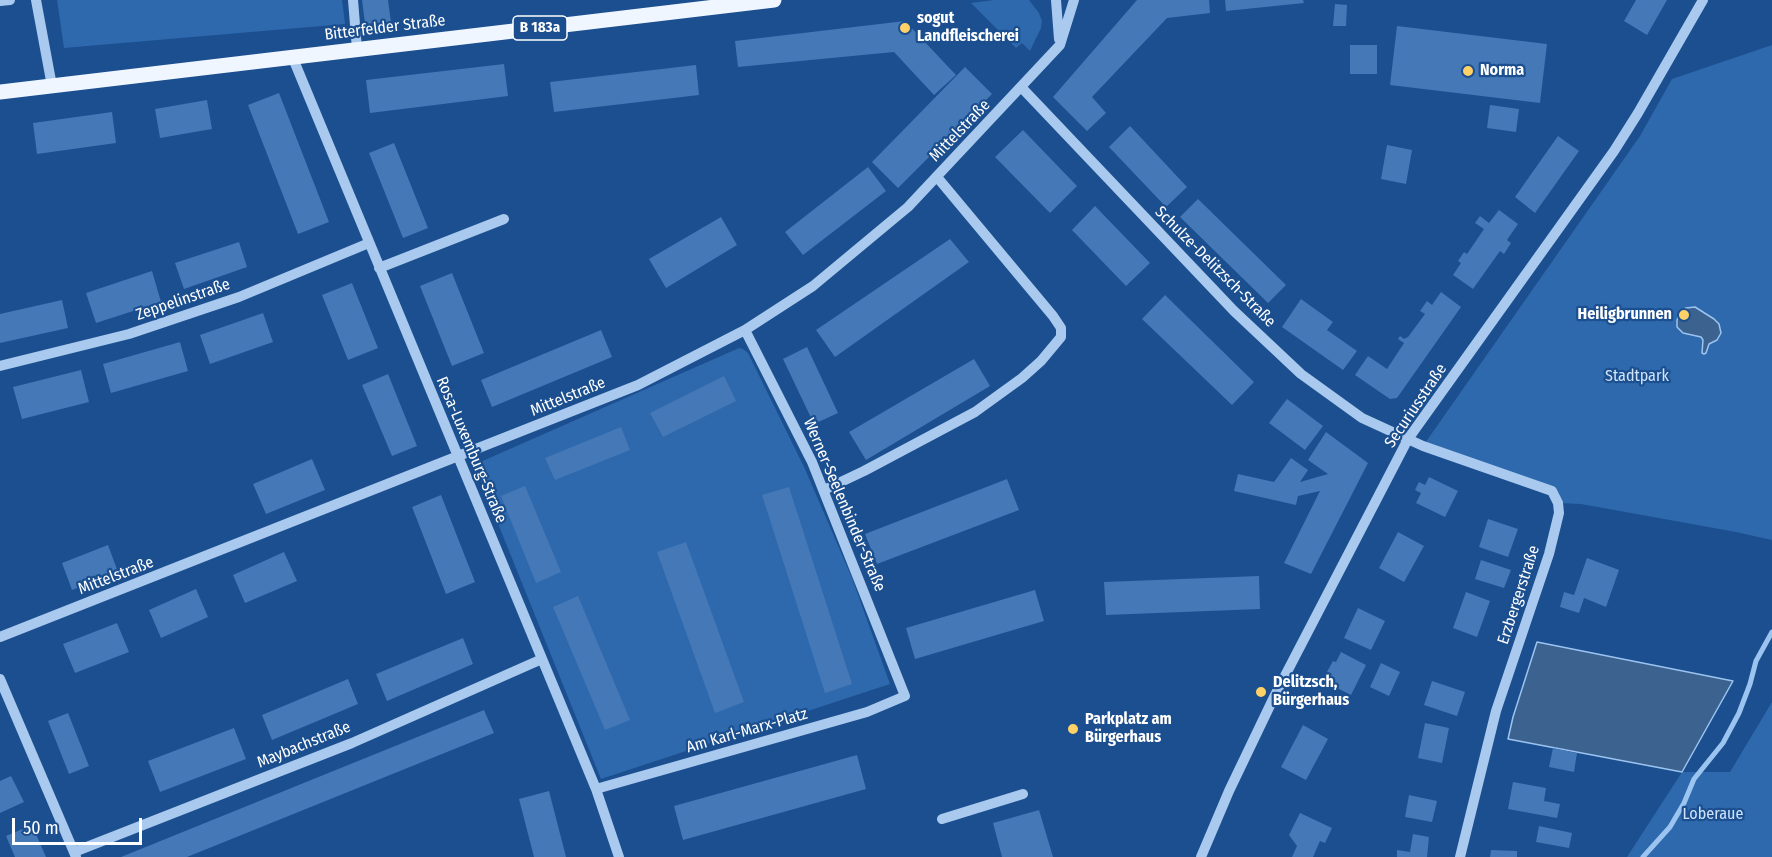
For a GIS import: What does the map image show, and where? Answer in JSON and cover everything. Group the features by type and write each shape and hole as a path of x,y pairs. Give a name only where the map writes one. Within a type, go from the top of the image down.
{"main road":[{"name":"Bitterfelder Straße","path":"0,92 774,0"}],"street":[{"path":"0,1 10,0"},
{"path":"36,0 52,86"},
{"path":"353,0 357,49"},
{"path":"1056,0 1060,45"},
{"name":"Mittelstraße","path":"0,638 638,385 745,330 813,286 908,207 1060,45 1074,0"},
{"name":"Securiusstraße","path":"1201,857 1229,791 1275,695 1408,439 1614,150 1703,0"},
{"name":"Rosa-Luxemburg-Straße","path":"292,56 596,789 619,857"},
{"name":"Schulze-Delitzsch-Straße","path":"1022,88 1234,311 1301,374 1362,418 1408,439"},
{"path":"824,490 975,412 1022,378 1041,361 1061,337 1061,328 1053,316 937,177"},
{"path":"379,268 504,219"},
{"name":"Zeppelinstraße","path":"0,366 129,334 239,297 369,243"},
{"name":"Werner-Seelenbinder-Straße","path":"745,330 805,446 905,696"},
{"name":"Erzbergerstraße","path":"1408,439 1551,491 1558,504 1559,513 1549,554 1496,711 1460,857"},
{"name":"Maybachstraße","path":"75,854 352,743 542,659"},
{"path":"0,679 75,854"},
{"name":"Am Karl-Marx-Platz","path":"596,789 867,712 905,696"},
{"path":"942,819 1023,794"}],"green space":[{"path":"57,0 342,0 345,24 64,48"},
{"path":"994,0 1029,0 1039,13 1042,21 1041,28 1030,51 1022,43 1016,48 971,3"},
{"name":"Stadtpark","path":"1772,45 1772,540 1581,504 1558,503 1551,491 1423,446 1640,136 1672,79"},
{"path":"739,348 748,353 805,469 852,578 890,684 601,779 478,474 478,463"},
{"name":"Loberaue","path":"1772,702 1772,857 1627,857 1682,772 1730,772"}],"shaded area":[{"path":"1695,307 1719,324 1721,333 1717,340 1709,344 1704,354 1701,337 1683,333 1677,327 1681,311"},
{"path":"1537,642 1733,681 1682,772 1508,739"}],"building":[{"path":"362,0 388,0 391,22 365,24"},
{"path":"1137,0 1209,0 1210,13 1167,18 1092,97 1106,113 1087,131 1053,97"},
{"path":"1225,0 1303,0 1304,3 1226,11"},
{"path":"1636,0 1667,0 1647,35 1624,21"},
{"path":"1335,4 1347,5 1346,26 1333,26"},
{"path":"905,21 956,75 934,95 894,52 738,67 735,41"},
{"name":"Norma","path":"1397,26 1547,44 1540,103 1390,85"},
{"path":"1350,45 1377,45 1377,74 1350,74"},
{"path":"504,64 508,96 370,113 366,80"},
{"path":"696,65 699,95 554,112 550,82"},
{"path":"965,67 992,94 898,188 872,162"},
{"path":"279,93 329,222 298,234 248,105"},
{"path":"207,100 212,129 160,138 155,109"},
{"path":"1490,105 1519,109 1516,132 1487,128"},
{"path":"112,112 116,143 37,154 33,123"},
{"path":"1130,126 1187,187 1166,207 1109,147"},
{"path":"1023,130 1077,186 1050,213 995,157"},
{"path":"1558,136 1579,151 1535,213 1515,197"},
{"path":"394,143 428,228 403,238 369,153"},
{"path":"1387,145 1412,150 1406,184 1381,179"},
{"path":"868,167 886,191 803,255 785,232"},
{"path":"1198,199 1286,285 1268,303 1180,217"},
{"path":"1095,206 1150,263 1126,286 1072,230"},
{"path":"1499,210 1518,224 1507,240 1511,243 1504,254 1500,251 1473,289 1453,275 1461,263 1458,261 1464,252 1467,254 1484,229 1475,223 1480,216 1489,223"},
{"path":"721,217 737,245 666,288 649,259"},
{"path":"950,239 969,262 835,357 816,330"},
{"path":"239,242 247,267 184,289 175,263"},
{"path":"152,271 161,302 96,323 86,293"},
{"path":"452,273 484,353 452,366 420,286"},
{"path":"352,283 378,348 348,360 322,295"},
{"path":"1441,292 1461,307 1397,398 1390,399 1355,375 1368,356 1387,369 1404,343 1398,339 1400,336 1404,339 1408,337 1425,314 1420,311 1427,301 1432,305"},
{"path":"1165,295 1254,382 1232,405 1142,319"},
{"path":"1301,299 1333,322 1327,330 1357,351 1343,370 1282,327"},
{"path":"62,300 68,328 0,343 0,314"},
{"path":"263,313 273,342 210,364 200,335"},
{"path":"601,330 612,357 492,407 481,380"},
{"path":"180,342 188,371 111,393 103,364"},
{"path":"807,347 838,413 814,424 783,359"},
{"path":"974,359 990,386 866,460 849,432"},
{"path":"81,370 89,402 22,419 13,387"},
{"path":"388,374 417,446 392,456 362,385"},
{"path":"724,376 736,401 663,437 650,413"},
{"path":"1287,399 1323,426 1305,450 1269,423"},
{"path":"621,427 630,450 555,480 545,458"},
{"path":"1326,432 1368,463 1311,574 1284,563 1320,491 1298,496 1296,505 1234,491 1238,474 1274,482 1291,458 1308,470 1300,482 1328,474 1308,460"},
{"path":"312,459 325,490 266,514 253,484"},
{"path":"1429,477 1458,491 1445,517 1416,503 1421,493 1415,490 1419,482 1425,485"},
{"path":"1007,479 1019,510 877,564 865,534"},
{"path":"525,486 561,572 536,583 501,496"},
{"path":"789,487 852,684 825,693 762,495"},
{"path":"441,495 475,582 446,594 412,507"},
{"path":"1488,519 1518,529 1508,557 1479,547"},
{"path":"1398,532 1424,546 1404,582 1379,568"},
{"path":"686,542 744,702 715,713 657,552"},
{"path":"108,545 118,572 72,590 62,563"},
{"path":"284,552 297,581 245,603 233,575"},
{"path":"1587,558 1619,570 1606,607 1584,598 1579,613 1560,607 1564,592 1574,595"},
{"path":"1481,560 1511,570 1504,588 1475,579"},
{"path":"1259,576 1260,609 1106,615 1104,582"},
{"path":"196,589 208,617 161,638 149,610"},
{"path":"1035,590 1044,621 915,659 906,628"},
{"path":"1466,592 1490,601 1477,637 1453,628"},
{"path":"578,596 630,720 605,730 553,607"},
{"path":"1358,608 1385,621 1371,650 1344,638"},
{"path":"117,623 129,652 75,673 63,644"},
{"path":"463,638 473,664 387,701 376,674"},
{"path":"1341,652 1366,665 1351,695 1327,683 1332,674 1327,672"},
{"path":"1381,663 1400,672 1389,696 1370,687"},
{"path":"348,679 358,704 272,740 262,715"},
{"path":"1432,681 1465,692 1457,716 1424,705"},
{"path":"484,710 494,733 187,857 121,857"},
{"path":"68,713 89,766 69,774 48,721"},
{"path":"1425,723 1449,728 1442,763 1418,758"},
{"path":"1303,725 1328,739 1306,780 1281,767"},
{"path":"234,728 246,759 160,792 148,761"},
{"path":"1553,748 1577,753 1574,772 1549,767"},
{"path":"857,755 866,789 683,840 674,806"},
{"path":"11,776 24,802 0,813 0,781"},
{"path":"1513,782 1546,788 1544,801 1560,804 1557,818 1508,809"},
{"path":"549,791 566,857 534,857 519,799"},
{"path":"1409,795 1437,801 1432,822 1405,817"},
{"path":"1039,810 1053,857 1002,857 993,823"},
{"path":"1300,813 1332,828 1325,843 1320,841 1313,857 1292,857 1297,846 1289,835"},
{"path":"32,825 46,857 15,857 6,836"},
{"path":"1539,826 1572,833 1569,848 1536,842"},
{"path":"1413,834 1429,837 1427,857 1397,857 1397,850 1410,852"},
{"path":"1491,850 1517,851 1517,857 1490,857"}],"waterway":[{"path":"1643,857 1670,827 1694,779 1723,743 1739,713 1756,661 1772,632"}],"place":[{"name":"sogut Landfleischerei","path":"905,28"},
{"name":"Norma","path":"1468,71"},
{"name":"Heiligbrunnen","path":"1684,315"},
{"name":"Delitzsch, Bürgerhaus","path":"1261,692"},
{"name":"Parkplatz am Bürgerhaus","path":"1073,729"}]}
